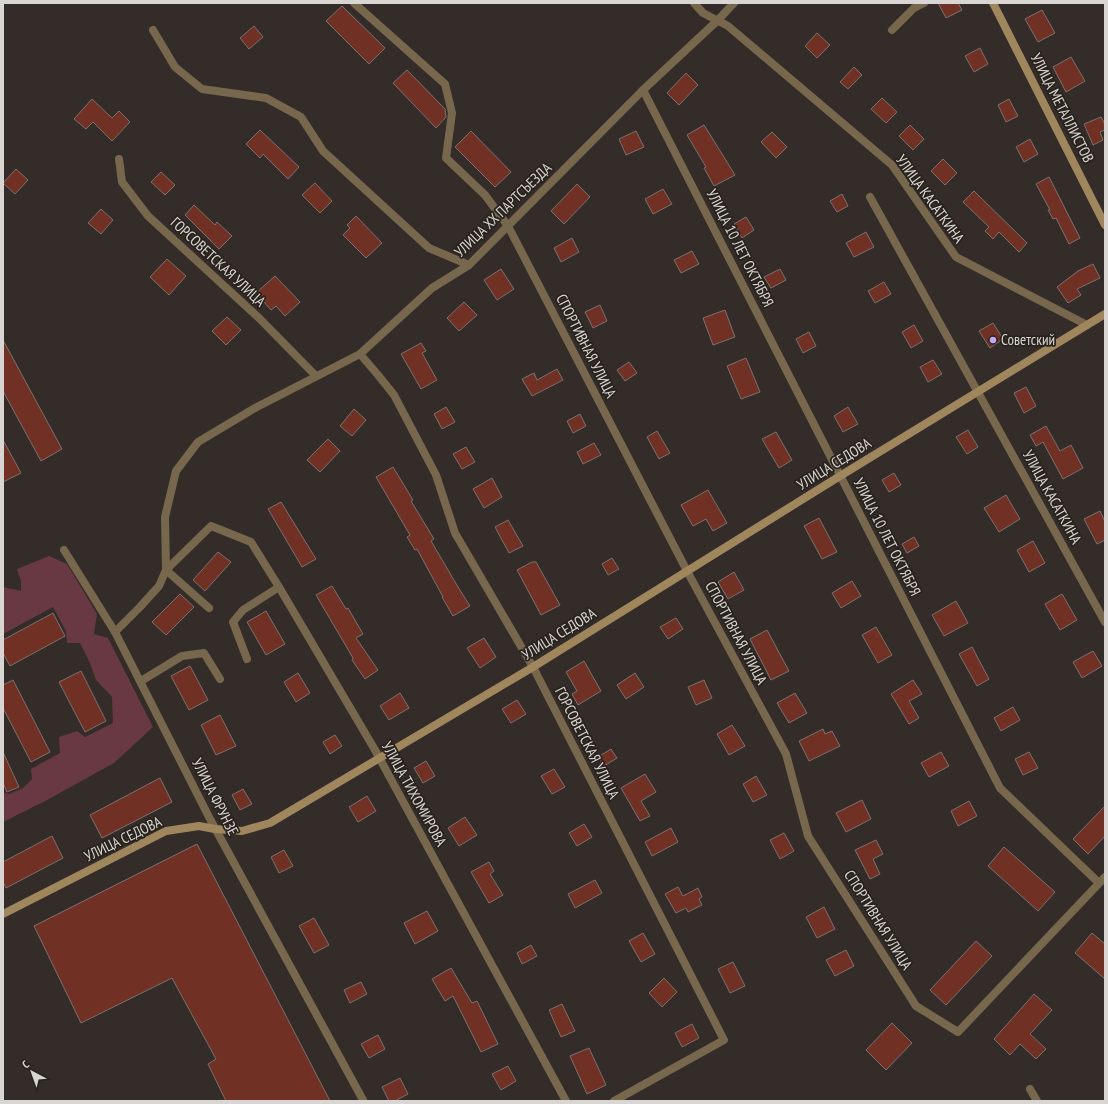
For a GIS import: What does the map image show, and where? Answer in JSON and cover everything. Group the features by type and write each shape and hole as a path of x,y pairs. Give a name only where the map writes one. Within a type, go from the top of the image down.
{"street":[{"name":"СПОРТИВНАЯ УЛИЦА","path":"354,3 446,84 452,113 446,158 485,195 508,226 687,572 786,754 808,836 916,1006 958,1032 1102,880"},
{"name":"УЛИЦА КАСАТКИНА","path":"694,3 703,13 728,26 892,165 956,257 1087,325"},
{"name":"УЛИЦА XX ПАРТСЪЕЗДА","path":"166,570 165,517 176,471 198,442 255,408 360,354 432,288 469,265 643,90 717,21 734,3"},
{"path":"892,30 914,8 924,3"},
{"name":"УЛИЦА МЕТАЛЛИСТОВ","path":"993,3 1105,225"},
{"path":"153,30 175,67 202,89 266,98 301,117 323,151 429,248 469,265"},
{"name":"УЛИЦА 10 ЛЕТ ОКТЯБРЯ","path":"643,90 1000,788 1102,880"},
{"name":"ГОРСОВЕТСКАЯ УЛИЦА","path":"118,159 122,182 148,216 259,318 316,376"},
{"name":"УЛИЦА КАСАТКИНА","path":"870,197 1105,622"},
{"name":"УЛИЦА СЕДОВА","path":"3,914 166,831 199,826 242,831 270,823 533,667 840,476 1105,314"},
{"name":"ГОРСОВЕТСКАЯ УЛИЦА","path":"360,354 394,395 436,475 455,533 533,667 724,1040 614,1101"},
{"name":"УЛИЦА ТИХОМИРОВА","path":"166,570 211,526 251,542 379,758 566,1101"},
{"name":"УЛИЦА ФРУНЗЕ","path":"64,550 115,632 215,829 363,1100"},
{"path":"115,632 159,586 166,570 208,608"},
{"path":"248,659 233,622 243,610 279,587"},
{"path":"141,681 182,656 204,653 220,679"},
{"path":"1030,1089 1037,1101"}],"shaded area":[{"path":"49,556 67,564 97,614 94,634 108,638 153,727 114,763 47,800 3,822 3,792 9,794 23,788 32,779 31,769 60,753 59,737 77,731 85,737 113,723 112,697 96,680 80,643 67,643 66,631 53,607 3,634 3,587 21,591 21,581 17,569"}],"building":[{"path":"938,3 958,3 962,10 946,18"},
{"path":"342,6 385,48 369,64 326,21"},
{"path":"1042,10 1055,33 1038,42 1025,19"},
{"path":"254,26 263,37 249,49 240,38"},
{"path":"817,33 830,45 817,58 805,46"},
{"path":"980,48 988,64 974,72 965,56"},
{"path":"1071,57 1085,81 1066,92 1053,67"},
{"path":"854,67 862,75 848,89 840,82"},
{"path":"407,70 445,109 446,117 436,128 393,83"},
{"path":"686,73 698,85 679,105 667,93"},
{"path":"882,98 897,112 886,123 871,109"},
{"path":"92,99 112,118 119,111 130,122 112,141 93,122 86,129 74,119"},
{"path":"1009,99 1018,116 1006,122 998,105"},
{"path":"1101,117 1105,124 1105,130 1100,132 1103,140 1093,145 1084,124"},
{"path":"704,125 735,175 714,186 704,168 706,167 687,135"},
{"path":"910,125 924,139 913,150 899,136"},
{"path":"260,130 299,167 288,179 263,154 260,158 246,144"},
{"path":"471,131 511,172 495,187 455,147"},
{"path":"636,131 644,147 626,155 619,139"},
{"path":"772,132 787,147 776,158 761,142"},
{"path":"1030,139 1038,154 1024,162 1016,147"},
{"path":"943,159 957,173 945,185 931,171"},
{"path":"16,169 28,180 15,194 3,183"},
{"path":"161,172 175,185 165,195 151,182"},
{"path":"1049,177 1080,238 1069,244 1056,218 1053,219 1048,210 1050,210 1036,184"},
{"path":"315,183 332,201 320,213 302,195"},
{"path":"577,184 590,197 564,224 551,211"},
{"path":"663,189 672,204 653,214 645,199"},
{"path":"974,191 1027,243 1019,252 999,232 993,239 985,231 989,227 963,202"},
{"path":"842,194 848,206 837,212 830,201"},
{"path":"194,205 215,225 217,222 232,236 219,249 185,215"},
{"path":"101,209 113,220 101,234 88,223"},
{"path":"356,216 382,243 366,258 343,235 350,228 347,225"},
{"path":"746,217 754,230 742,238 734,224"},
{"path":"866,232 874,247 854,257 846,243"},
{"path":"572,238 579,252 561,262 554,248"},
{"path":"692,251 699,264 681,273 674,260"},
{"path":"167,259 186,276 169,295 150,277"},
{"path":"1093,264 1100,278 1077,289 1081,295 1068,303 1057,287 1078,271"},
{"path":"501,269 514,289 497,300 484,280"},
{"path":"780,269 786,280 771,288 764,277"},
{"path":"275,276 300,302 285,316 276,306 271,310 256,293"},
{"path":"884,282 891,294 875,303 868,291"},
{"path":"464,302 477,315 459,331 447,318"},
{"path":"600,305 607,321 593,328 585,312"},
{"path":"725,310 735,337 713,345 703,318"},
{"path":"227,317 241,330 226,345 212,331"},
{"path":"993,323 1003,339 990,348 979,331"},
{"path":"914,325 923,341 911,348 902,332"},
{"path":"809,332 816,346 803,353 796,339"},
{"path":"3,340 62,449 41,461 3,391"},
{"path":"421,343 426,351 422,353 437,380 421,389 401,354"},
{"path":"746,358 760,392 741,399 727,366"},
{"path":"933,360 942,374 928,382 920,367"},
{"path":"629,362 637,373 625,381 617,370"},
{"path":"557,369 563,380 532,396 522,379 534,373 537,380"},
{"path":"1026,387 1036,406 1024,413 1014,393"},
{"path":"446,407 455,422 442,429 434,414"},
{"path":"848,407 858,424 843,432 834,416"},
{"path":"354,409 366,420 352,436 340,426"},
{"path":"580,414 586,426 573,433 567,421"},
{"path":"1046,426 1060,451 1071,445 1083,468 1063,479 1043,442 1036,446 1030,435"},
{"path":"968,430 978,447 967,454 956,437"},
{"path":"657,431 670,453 659,459 647,437"},
{"path":"776,432 792,460 779,468 762,439"},
{"path":"328,439 340,451 320,472 307,460"},
{"path":"3,440 21,473 3,482"},
{"path":"594,443 601,455 583,464 577,452"},
{"path":"466,447 475,462 462,469 453,454"},
{"path":"393,467 434,539 431,541 470,606 453,616 417,549 415,550 407,537 410,535 376,477"},
{"path":"894,473 901,485 889,492 882,480"},
{"path":"492,478 502,497 484,508 473,489"},
{"path":"708,490 727,523 713,531 706,519 693,526 681,505"},
{"path":"1006,495 1020,519 999,532 984,508"},
{"path":"281,502 316,559 302,567 268,509"},
{"path":"1100,511 1105,522 1105,540 1097,544 1084,519"},
{"path":"819,518 837,552 822,559 804,526"},
{"path":"508,520 523,546 509,553 495,527"},
{"path":"914,537 919,546 907,553 902,544"},
{"path":"1033,541 1045,563 1029,572 1017,550"},
{"path":"218,552 231,562 205,591 193,580"},
{"path":"612,558 619,569 608,575 602,564"},
{"path":"532,562 536,562 560,605 541,615 517,570"},
{"path":"734,572 744,590 728,599 718,582"},
{"path":"852,581 861,596 841,608 832,593"},
{"path":"332,586 346,609 348,608 363,634 356,638 378,670 365,679 352,660 353,658 316,595"},
{"path":"180,594 194,607 166,635 152,622"},
{"path":"1062,594 1077,620 1060,630 1045,604"},
{"path":"956,601 968,623 944,636 932,615"},
{"path":"266,611 285,644 266,655 247,622"},
{"path":"53,613 65,636 10,666 3,653 3,640"},
{"path":"676,618 683,629 668,639 660,627"},
{"path":"876,627 892,655 878,663 862,635"},
{"path":"767,630 789,671 771,680 750,639"},
{"path":"484,638 496,657 480,668 467,648"},
{"path":"972,647 989,679 977,686 959,654"},
{"path":"1093,651 1102,666 1082,678 1073,662"},
{"path":"584,661 601,691 578,705 572,694 577,691 566,672"},
{"path":"190,666 208,700 189,710 171,676"},
{"path":"81,671 106,721 85,732 59,682"},
{"path":"298,673 310,693 296,702 284,682"},
{"path":"635,673 644,687 626,699 617,685"},
{"path":"13,680 50,752 31,762 3,708 3,685"},
{"path":"704,680 712,698 696,705 688,687"},
{"path":"913,680 922,694 909,701 919,718 909,724 891,694"},
{"path":"400,693 409,708 389,720 380,706"},
{"path":"795,693 807,713 789,723 777,703"},
{"path":"517,700 526,714 511,723 502,709"},
{"path":"1013,707 1020,720 1001,731 994,718"},
{"path":"220,715 236,746 216,755 201,725"},
{"path":"732,725 745,746 729,755 717,734"},
{"path":"823,729 825,734 832,731 840,746 809,761 799,741"},
{"path":"335,735 342,746 330,754 323,742"},
{"path":"611,749 617,758 604,766 598,757"},
{"path":"3,752 19,787 7,792 3,783"},
{"path":"941,752 949,766 929,777 921,763"},
{"path":"1029,752 1038,768 1023,775 1015,759"},
{"path":"426,761 435,776 423,783 414,768"},
{"path":"554,769 565,787 552,794 541,776"},
{"path":"645,774 656,792 641,801 650,816 640,821 621,788"},
{"path":"756,776 767,795 753,802 743,784"},
{"path":"160,778 172,802 102,838 90,815"},
{"path":"243,789 252,804 240,810 232,795"},
{"path":"367,796 376,811 358,822 349,807"},
{"path":"862,800 871,819 846,832 836,813"},
{"path":"969,801 977,816 958,826 951,811"},
{"path":"1105,806 1105,836 1088,854 1073,839"},
{"path":"465,817 477,835 459,846 448,828"},
{"path":"584,824 592,837 577,846 569,833"},
{"path":"671,828 678,842 652,856 645,842"},
{"path":"784,833 794,851 780,859 770,840"},
{"path":"52,836 63,858 6,888 3,882 3,862"},
{"path":"876,840 883,854 873,859 880,874 870,879 855,850"},
{"path":"197,844 330,1101 226,1101 208,1064 216,1059 172,978 81,1023 34,926"},
{"path":"1004,847 1055,892 1038,911 988,866"},
{"path":"284,850 293,866 279,873 271,857"},
{"path":"489,862 494,871 490,874 503,895 489,903 471,872"},
{"path":"595,880 602,893 575,908 568,894"},
{"path":"678,887 683,896 698,888 702,897 699,899 702,905 688,912 686,908 676,913 665,894"},
{"path":"824,907 835,929 817,938 806,917"},
{"path":"427,911 438,931 415,944 404,923"},
{"path":"314,918 329,945 314,953 299,926"},
{"path":"643,933 655,954 641,962 629,941"},
{"path":"1092,933 1105,944 1105,979 1075,953"},
{"path":"976,941 992,956 946,1005 930,990"},
{"path":"531,945 537,956 522,964 517,953"},
{"path":"846,950 854,966 835,976 826,960"},
{"path":"733,962 745,986 730,993 718,969"},
{"path":"451,968 472,1003 477,1001 498,1044 481,1052 453,996 445,1001 432,979"},
{"path":"664,978 677,992 662,1007 649,993"},
{"path":"361,982 367,994 350,1003 344,990"},
{"path":"1034,994 1052,1010 1030,1034 1046,1049 1036,1059 1020,1044 1010,1055 994,1039"},
{"path":"562,1004 575,1031 561,1037 549,1010"},
{"path":"892,1023 912,1043 886,1070 866,1050"},
{"path":"692,1024 699,1038 682,1047 675,1033"},
{"path":"378,1035 385,1049 369,1058 361,1044"},
{"path":"589,1048 606,1085 587,1094 570,1056"},
{"path":"508,1066 516,1081 501,1090 492,1074"},
{"path":"400,1078 408,1094 395,1101 389,1101 382,1087"}],"place":[{"name":"Советский","path":"993,340"}]}
